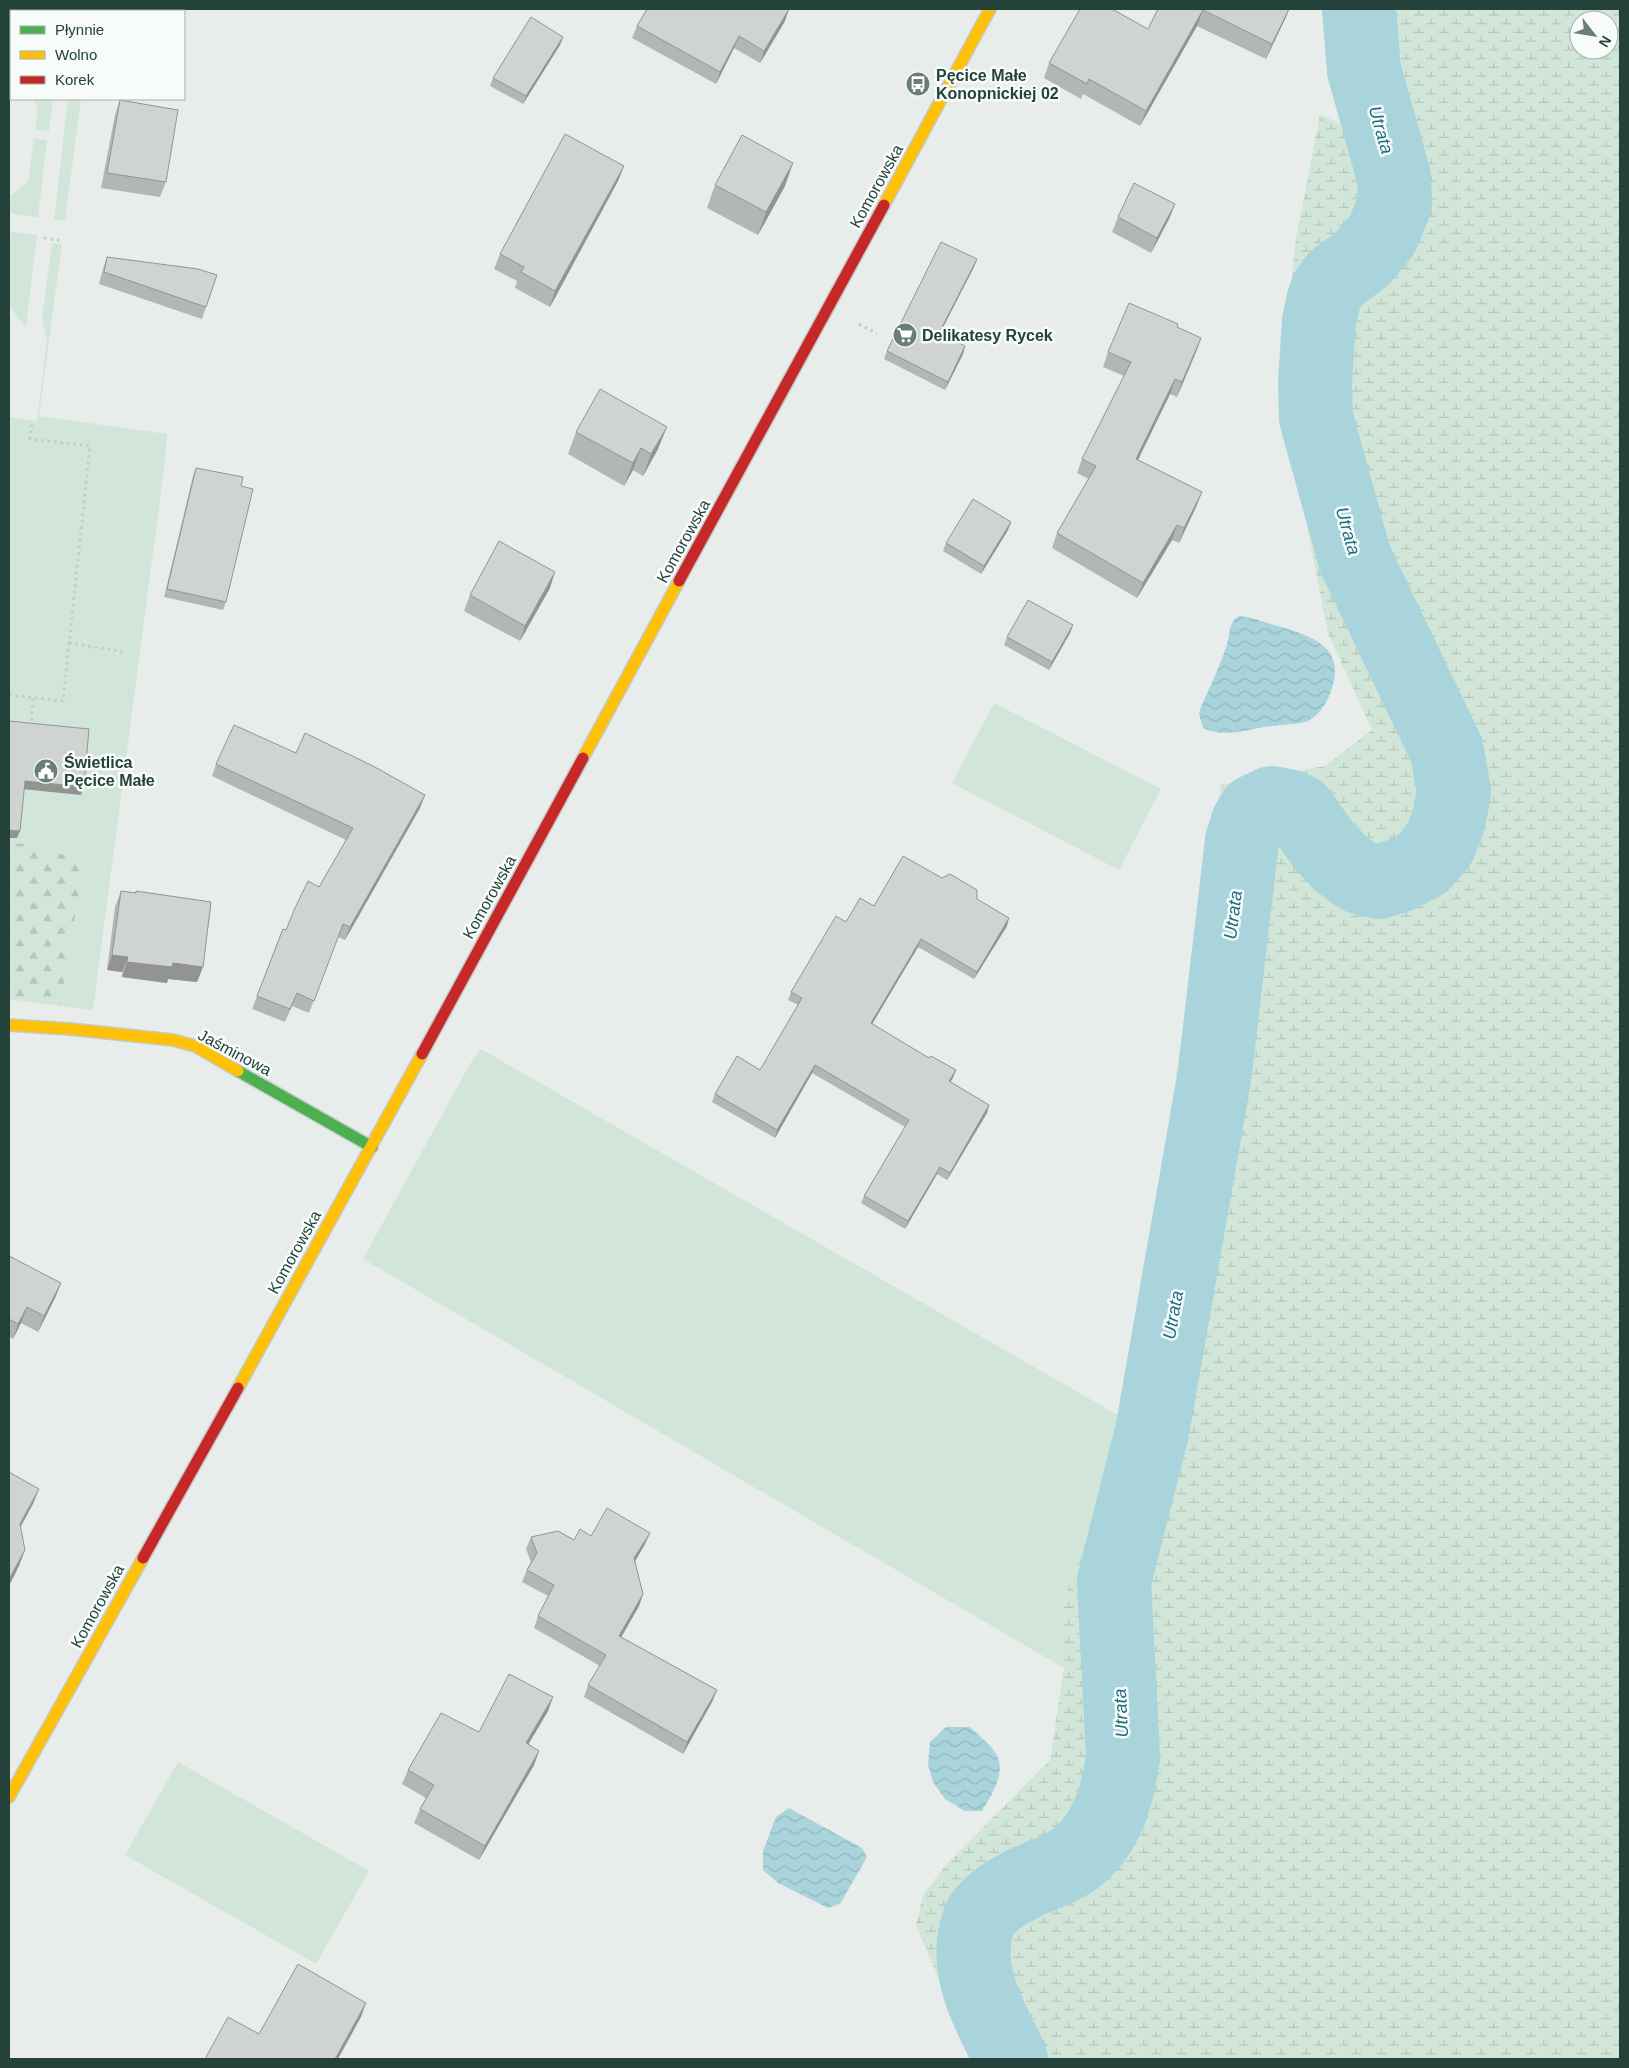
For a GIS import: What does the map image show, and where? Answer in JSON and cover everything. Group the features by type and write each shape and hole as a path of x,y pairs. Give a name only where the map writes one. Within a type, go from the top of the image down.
{"street":[{"name":"Komorowska","path":"9,1797 372,1147 990,9"},
{"name":"Jaśminowa","path":"9,1025 70,1029 173,1040 195,1046 372,1147"}],"path":[{"path":"44,238 62,241"},
{"path":"854,322 878,334"},
{"path":"9,695 63,701 90,446 30,438 32,421"},
{"path":"69,643 125,652"},
{"path":"30,733 33,698"}],"green space":[{"path":"1336,9 1620,9 1620,2059 973,2059 916,1925 923,1895 946,1865 1050,1760 1064,1668 1062,1606 1119,1446 1221,785 1325,766 1372,730 1328,634 1292,447 1289,368 1292,277 1296,238 1320,114 1340,124"},
{"path":"34,100 53,100 49,131 35,129 38,108"},
{"path":"68,100 81,100 65,221 54,219"},
{"path":"34,138 47,140 38,218 13,214 9,209 9,197 28,182"},
{"path":"12,232 37,235 26,328 9,306 9,234"},
{"path":"52,243 62,244 39,416 167,434 93,1010 9,999 9,417 37,421 47,338 42,318"},
{"path":"994,703 1161,789 1119,870 952,783"},
{"path":"9,844 32,844 84,862 60,1005 9,999"},
{"path":"481,1049 1123,1418 1119,1446 1062,1606 1064,1668 363,1259 470,1064"},
{"path":"178,1762 369,1871 316,1964 125,1855"}],"water":[{"path":"1239,616 1300,633 1321,644 1329,652 1334,661 1335,673 1328,698 1317,715 1308,721 1299,723 1225,733 1203,728 1199,714 1201,707 1222,659 1233,621"},
{"path":"946,1727 970,1727 990,1745 999,1759 1000,1767 997,1783 982,1811 965,1811 945,1799 933,1782 928,1764 930,1742"},
{"path":"789,1808 862,1848 867,1857 840,1904 828,1908 778,1883 763,1870 763,1851 776,1817"}],"building":[{"path":"647,9 789,9 764,51 739,36 720,72 637,26"},
{"path":"1080,9 1112,9 1148,29 1158,9 1289,9 1272,44 1203,10 1146,111 1089,79 1087,84 1049,63"},
{"path":"531,17 563,37 526,96 493,78"},
{"path":"120,100 178,110 166,182 107,173"},
{"path":"565,134 624,166 555,291 521,272 524,267 500,254"},
{"path":"742,135 793,163 766,212 715,185"},
{"path":"1134,183 1175,204 1157,238 1118,217"},
{"path":"941,242 977,259 939,333 965,346 948,382 887,351"},
{"path":"107,257 198,269 217,275 206,307 104,272"},
{"path":"1129,303 1178,324 1177,327 1201,338 1182,382 1175,379 1136,459 1202,492 1184,528 1177,525 1143,583 1057,533 1096,466 1082,459 1131,362 1108,352"},
{"path":"600,389 667,427 651,454 641,448 633,463 576,432"},
{"path":"196,468 243,477 241,486 253,489 226,602 167,589"},
{"path":"973,499 1011,522 984,566 946,543"},
{"path":"499,541 555,572 525,626 470,595"},
{"path":"1028,600 1073,625 1052,662 1007,637"},
{"name":"Świetlica Pęcice Małe","path":"9,721 89,729 84,787 25,781 20,831 9,830"},
{"path":"234,725 296,753 305,733 373,766 425,795 350,927 343,924 314,1001 297,993 290,1009 257,996 283,929 286,930 308,881 319,887 353,828 216,764"},
{"path":"903,856 942,878 950,874 977,890 977,899 1009,918 977,972 921,939 871,1023 929,1058 931,1056 956,1070 949,1081 989,1105 950,1173 940,1167 908,1221 864,1196 909,1120 815,1065 777,1130 715,1094 737,1056 760,1070 802,998 791,992 836,916 846,922 860,898 874,906"},
{"path":"121,891 136,893 136,891 211,902 203,967 173,963 172,967 127,962 128,957 112,955"},
{"path":"9,1256 61,1283 44,1316 27,1307 18,1324 9,1319"},
{"path":"9,1472 39,1489 20,1524 25,1550 9,1579"},
{"path":"607,1508 650,1533 634,1558 643,1594 619,1636 717,1690 687,1742 588,1685 606,1655 538,1616 554,1585 527,1570 537,1553 531,1537 558,1531 574,1540 580,1529 591,1536"},
{"path":"509,1674 553,1697 526,1743 539,1751 485,1846 420,1809 434,1785 408,1770 441,1713 479,1732"},
{"path":"298,1964 366,2003 335,2059 205,2059 228,2017 259,2034"}],"waterway":[{"name":"Utrata","path":"1011,2059 982,1997 977,1981 974,1964 976,1931 981,1916 998,1899 1019,1886 1071,1862 1085,1850 1094,1840 1107,1819 1118,1783 1123,1757 1114,1581 1152,1432 1214,1079 1242,841 1248,822 1255,811 1272,803 1288,806 1299,811 1324,846 1340,863 1359,877 1379,882 1398,876 1422,864 1439,845 1449,819 1454,792 1447,751 1355,559 1316,418 1315,383 1319,321 1327,291 1335,279 1363,258 1382,235 1395,204 1394,177 1364,70 1359,9"}],"traffic: fast":[{"path":"238,1071 372,1147"}],"traffic: slow":[{"path":"884,205 990,9"},
{"path":"583,758 679,581"},
{"path":"9,1025 70,1029 173,1040 195,1046 238,1071"},
{"path":"238,1388 422,1054"},
{"path":"9,1797 143,1558"}],"traffic: jam":[{"path":"679,581 884,205"},
{"path":"422,1054 583,758"},
{"path":"143,1558 238,1388"}],"place":[{"name":"Pęcice Małe Konopnickiej 02","path":"918,84"},
{"name":"Delikatesy Rycek","path":"905,335"},
{"name":"Świetlica Pęcice Małe","path":"46,771"}]}
